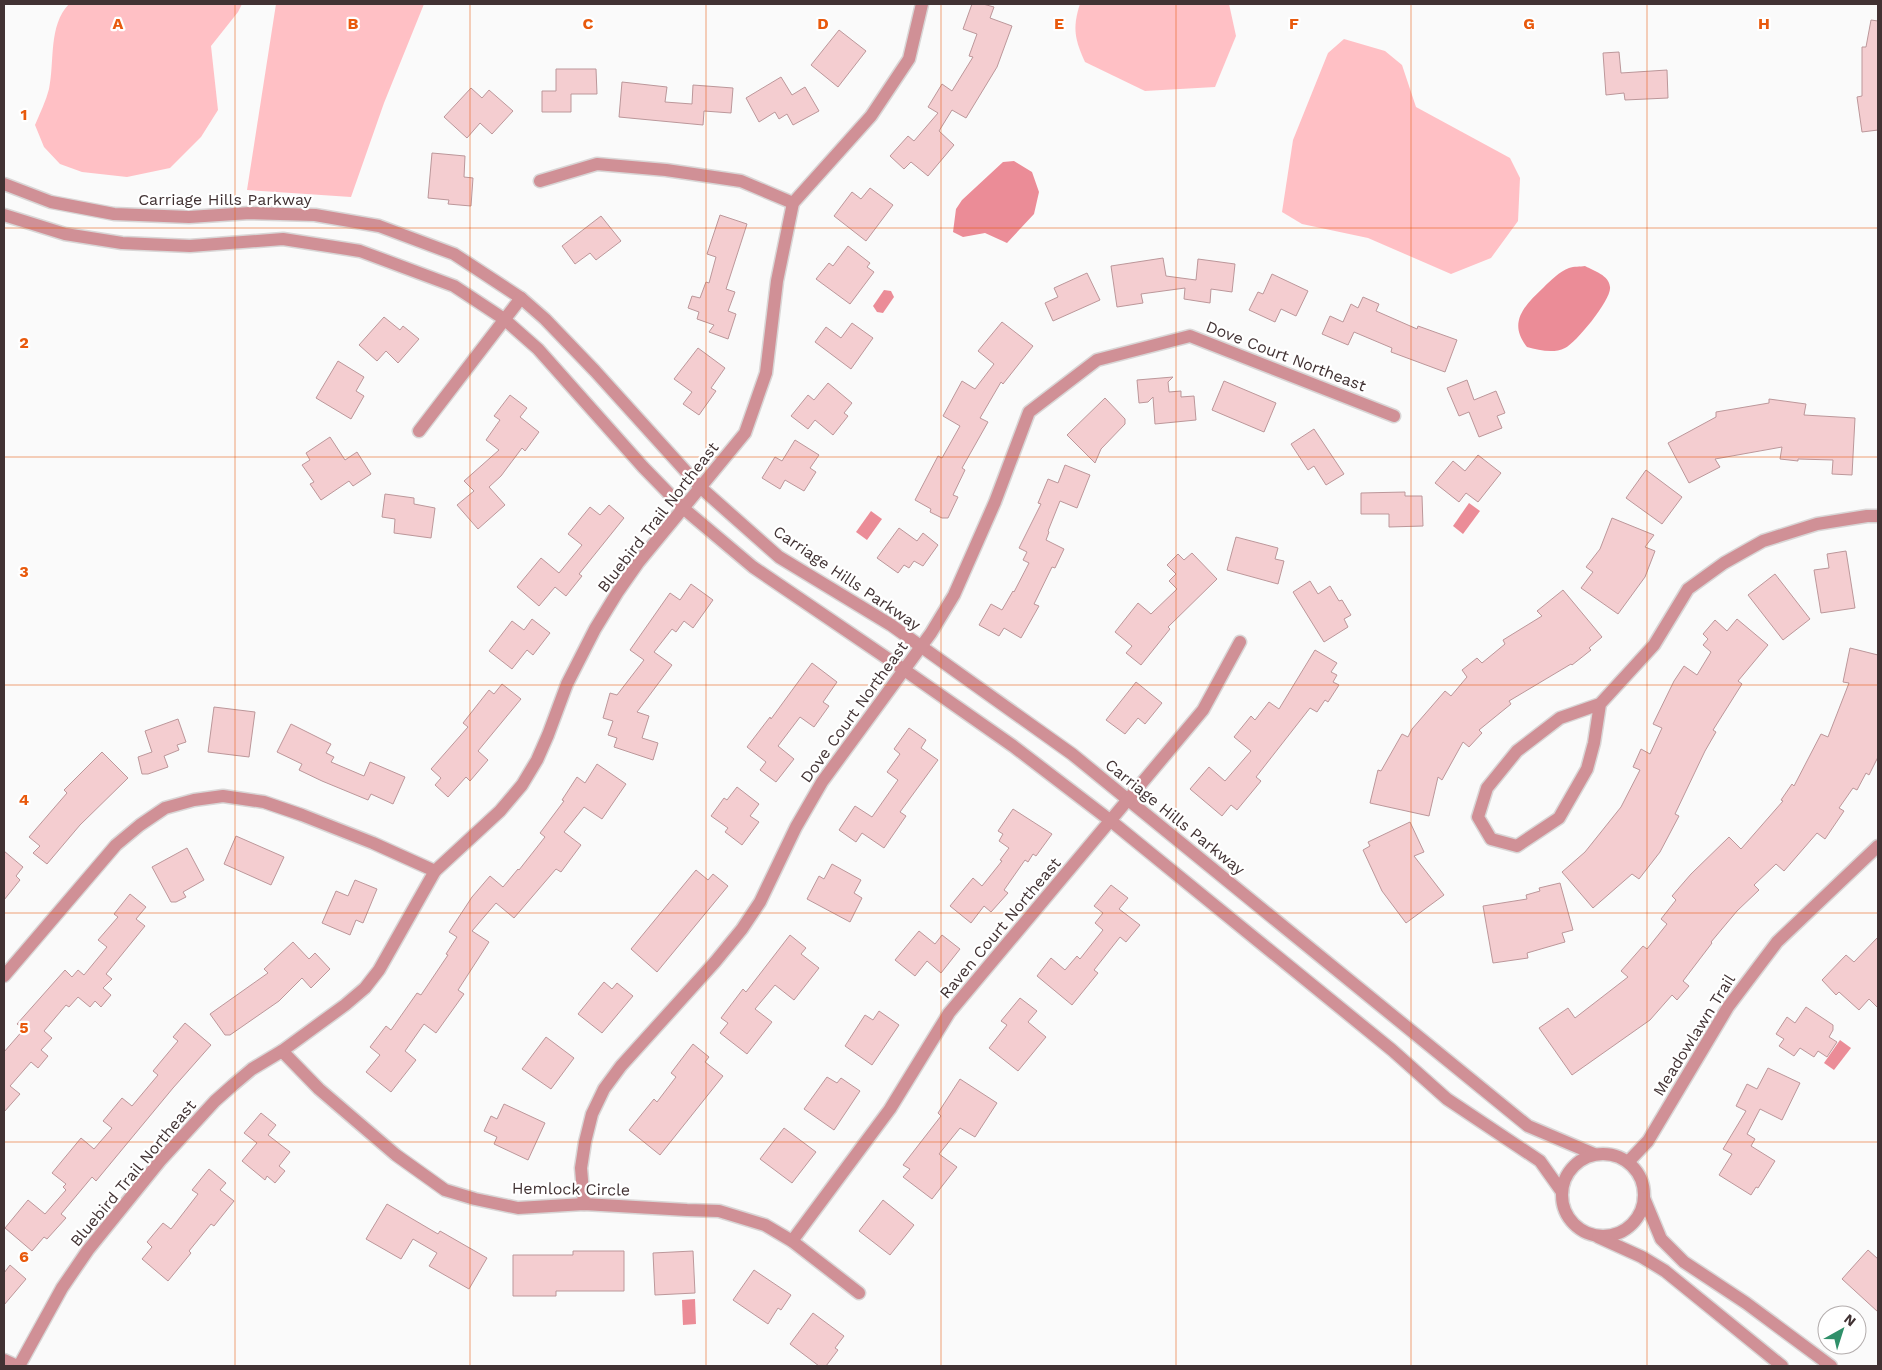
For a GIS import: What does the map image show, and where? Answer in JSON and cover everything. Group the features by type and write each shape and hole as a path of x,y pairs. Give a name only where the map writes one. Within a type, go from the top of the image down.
{"street":[{"name":"Bluebird Trail Northeast","path":"18,1366 62,1288 88,1250 160,1160 215,1101 252,1070 282,1051 365,988 379,970 435,871 500,811 522,785 537,760 567,684 595,629 627,578 745,433 766,373 777,281 793,204 870,116 909,59 922,4"},
{"path":"540,181 597,164 666,170 741,182 793,204"},
{"name":"Carriage Hills Parkway","path":"4,184 51,202 114,214 189,217 250,213 315,215 379,226 454,254 521,298 545,319 596,371 700,487 779,557 891,625 1072,754 1528,1126 1594,1154"},
{"path":"4,215 65,234 122,243 190,246 283,239 360,251 454,286 504,319 538,349 643,467 683,508 753,567 1013,746 1111,821 1392,1050 1447,1099 1540,1161 1562,1192"},
{"path":"419,431 521,298"},
{"name":"Dove Court Northeast","path":"584,1204 581,1168 585,1142 592,1114 604,1089 620,1066 715,962 742,929 760,902 796,827 822,782 920,647 954,595 995,502 1029,412 1097,360 1190,336 1394,416"},
{"path":"1600,704 1594,743 1587,770 1559,818 1517,846 1491,839 1478,817 1487,788 1517,751 1560,718 1600,704 1654,645 1688,590 1724,563 1763,541 1817,524 1878,516"},
{"name":"Raven Court Northeast","path":"792,1241 890,1109 949,1013 1203,710 1240,642"},
{"path":"4,976 116,845 165,808 194,800 223,796 264,802 374,843 435,871"},
{"name":"Meadowlawn Trail","path":"1628,1162 1648,1142 1728,1007 1777,942 1878,846"},
{"name":"Hemlock Circle","path":"282,1051 319,1090 396,1155 445,1190 475,1199 518,1208 584,1204 719,1211 765,1225 792,1241 859,1293"},
{"path":"1594,1235 1608,1236 1622,1232 1633,1223 1641,1212 1644,1198 1643,1185 1638,1172 1628,1162 1612,1155 1594,1154 1582,1159 1573,1166 1565,1178 1562,1192 1564,1206 1570,1219 1580,1229 1642,1257 1665,1271 1782,1366"},
{"path":"1644,1198 1661,1239 1684,1262 1746,1303 1831,1366"},
{"path":"4,1360 18,1366"}],"shaded area":[{"path":"69,4 242,4 238,12 211,46 218,110 201,137 170,168 127,177 82,172 60,164 44,147 35,125 49,89 55,33 62,13"},
{"path":"276,4 424,4 384,103 351,197 247,190"},
{"path":"1080,4 1229,4 1236,36 1215,87 1145,91 1085,62 1079,47 1075,27"},
{"path":"1344,39 1385,51 1402,65 1416,107 1510,158 1520,178 1518,221 1491,258 1451,274 1368,238 1302,224 1282,212 1293,140 1328,53"},
{"path":"1014,161 1032,172 1039,192 1034,214 1007,243 985,233 963,237 953,232 956,209 962,200 1003,162"},
{"path":"1585,266 1600,274 1609,283 1609,293 1600,310 1577,338 1565,348 1551,351 1527,347 1521,338 1519,330 1521,314 1525,307 1562,271 1571,267"},
{"path":"884,290 891,291 894,297 883,313 877,312 873,306"},
{"path":"1469,503 1480,511 1463,534 1453,526"},
{"path":"871,511 882,519 867,540 856,532"},
{"path":"1840,1040 1851,1048 1834,1070 1824,1063"},
{"path":"695,1299 696,1324 683,1325 682,1300"}],"building":[{"path":"972,4 994,7 990,18 1012,26 997,67 966,118 952,110 939,131 954,145 928,176 911,162 904,169 890,156 908,136 914,141 938,113 928,107 942,84 952,91 973,57 969,56 977,34 963,29"},
{"path":"1871,20 1878,21 1878,130 1862,132 1857,97 1862,96 1862,47 1866,47"},
{"path":"839,30 866,51 838,87 811,65"},
{"path":"1619,52 1621,73 1667,70 1668,98 1625,100 1624,93 1606,95 1603,53"},
{"path":"556,69 596,69 597,94 571,94 571,112 542,112 542,91 556,91"},
{"path":"781,77 792,95 805,87 819,111 793,125 787,114 779,119 775,112 759,122 746,98"},
{"path":"622,82 667,87 665,102 692,104 693,85 733,88 731,113 704,111 703,125 619,117"},
{"path":"471,88 482,98 489,90 513,111 492,134 480,123 467,138 444,117"},
{"path":"432,153 465,156 464,177 473,178 471,206 448,204 449,200 428,198"},
{"path":"870,188 893,205 866,241 834,216 852,192 861,199"},
{"path":"720,215 747,224 726,289 735,292 728,311 736,314 728,339 709,332 714,325 697,319 699,312 688,308 692,296 700,298 706,282 709,283 716,257 707,254"},
{"path":"601,216 621,241 596,260 590,253 575,264 562,246"},
{"path":"848,246 870,263 867,267 874,272 850,304 816,279 829,263 833,266"},
{"path":"1163,258 1166,276 1196,280 1198,259 1235,264 1232,292 1211,289 1210,303 1184,299 1185,288 1141,294 1143,303 1117,307 1111,266"},
{"path":"1087,273 1100,300 1053,321 1045,303 1058,297 1054,288"},
{"path":"1272,274 1308,291 1296,316 1281,309 1275,322 1249,310 1258,292 1263,294"},
{"path":"1363,297 1379,304 1376,311 1417,329 1418,326 1457,340 1445,372 1391,352 1392,348 1354,332 1348,345 1322,334 1330,316 1343,322 1351,304 1358,308"},
{"path":"384,317 400,330 403,326 419,339 398,363 386,351 377,361 359,345"},
{"path":"1002,322 1033,346 1003,384 1001,382 980,418 988,422 962,468 965,470 953,495 958,497 948,518 942,518 930,512 931,509 915,500 938,456 942,458 960,426 943,416 962,381 975,389 994,364 978,351"},
{"path":"852,323 873,338 851,369 815,342 826,327 841,338"},
{"path":"698,348 725,368 711,388 716,391 699,415 683,404 692,392 674,379"},
{"path":"338,361 364,377 356,391 364,396 351,419 316,398"},
{"path":"1173,377 1168,382 1169,392 1181,391 1181,397 1194,396 1196,420 1155,424 1153,397 1148,402 1139,403 1137,380"},
{"path":"1467,380 1474,400 1496,391 1505,413 1497,416 1502,428 1479,437 1469,412 1459,416 1447,388"},
{"path":"1224,381 1276,403 1264,432 1212,410"},
{"path":"828,383 852,403 844,413 848,416 833,435 815,420 808,429 791,416 808,395 814,400"},
{"path":"510,395 527,408 520,417 539,432 525,451 522,448 501,476 489,487 505,505 478,529 457,505 474,491 464,481 499,450 486,440 500,420 494,416"},
{"path":"1105,398 1125,419 1125,424 1101,449 1095,463 1067,435"},
{"path":"1769,399 1806,404 1804,415 1855,418 1852,475 1832,474 1833,460 1798,459 1798,461 1780,459 1782,447 1715,459 1720,467 1689,483 1668,443 1716,417 1716,412 1769,403"},
{"path":"1314,429 1344,474 1326,485 1314,466 1308,470 1291,444"},
{"path":"330,437 345,460 357,452 371,474 353,486 349,481 321,500 310,484 314,482 302,465 310,460 306,453"},
{"path":"795,440 819,455 810,468 816,472 804,491 785,480 780,489 762,478 775,457 782,461"},
{"path":"1478,455 1501,473 1478,502 1466,493 1459,502 1435,483 1453,461 1465,471"},
{"path":"1065,465 1090,475 1077,508 1060,501 1048,531 1046,540 1064,549 1055,568 1052,567 1034,604 1039,606 1021,638 1004,628 999,636 979,625 991,604 1002,610 1014,592 1029,563 1023,560 1027,552 1019,548 1041,504 1038,503 1048,479 1058,483"},
{"path":"1646,470 1682,497 1662,524 1626,498"},
{"path":"1405,492 1405,496 1422,496 1423,526 1389,527 1389,514 1361,514 1361,493"},
{"path":"385,494 414,498 414,504 435,508 431,538 394,533 395,519 382,517"},
{"path":"609,505 624,518 579,574 582,576 566,596 555,587 539,606 517,587 541,558 559,573 582,545 568,534 590,507 600,515"},
{"path":"1612,518 1654,535 1645,547 1655,551 1645,577 1618,614 1581,588 1593,572 1586,567 1600,549"},
{"path":"899,528 917,541 923,533 938,545 923,566 914,561 909,568 904,565 898,573 877,558"},
{"path":"1236,537 1278,548 1275,559 1284,561 1278,584 1227,570"},
{"path":"1846,551 1855,608 1821,613 1814,570 1829,568 1827,554"},
{"path":"1192,553 1217,579 1168,627 1170,629 1141,665 1126,653 1132,646 1115,632 1138,603 1151,614 1177,589 1169,581 1176,574 1167,565 1178,554 1184,560"},
{"path":"1775,574 1810,619 1783,640 1748,595"},
{"path":"1310,581 1318,594 1330,586 1339,601 1342,600 1351,615 1344,619 1348,627 1324,642 1293,592"},
{"path":"691,584 713,600 693,628 684,621 676,632 672,629 654,652 672,665 637,712 649,716 642,738 658,743 653,760 614,747 617,738 608,735 613,721 603,718 610,693 617,695 644,660 630,650 670,593 680,600"},
{"path":"1563,590 1602,637 1589,648 1591,650 1572,665 1509,701 1511,704 1479,730 1482,733 1469,747 1463,742 1442,780 1438,777 1429,816 1370,803 1378,770 1381,771 1402,734 1408,737 1412,729 1445,691 1451,696 1467,677 1462,670 1477,658 1482,663 1505,644 1503,640 1542,616 1537,611"},
{"path":"532,619 550,633 533,655 527,650 512,669 489,651 512,621 524,630"},
{"path":"1737,619 1768,645 1738,681 1742,684 1713,730 1716,732 1675,814 1679,816 1660,852 1639,879 1632,874 1593,908 1562,872 1585,852 1621,807 1640,770 1633,767 1641,749 1650,754 1662,728 1653,724 1674,681 1684,666 1697,675 1711,652 1703,645 1708,639 1703,634 1715,620 1727,631"},
{"path":"1850,648 1878,655 1878,757 1869,775 1866,773 1857,790 1853,788 1839,808 1844,811 1825,839 1817,833 1784,871 1776,864 1754,885 1759,890 1737,911 1711,942 1683,981 1689,986 1677,1000 1672,995 1650,1020 1572,1075 1539,1028 1568,1008 1575,1018 1628,977 1621,971 1643,946 1647,949 1667,924 1661,919 1676,900 1672,896 1691,874 1729,837 1741,849 1783,801 1781,800 1792,784 1794,786 1821,734 1828,737 1849,683 1843,682"},
{"path":"1315,650 1337,663 1331,672 1337,675 1333,682 1339,685 1328,702 1325,700 1317,712 1310,708 1256,777 1261,781 1237,810 1231,805 1222,816 1190,789 1209,767 1225,781 1251,751 1234,737 1251,716 1255,720 1269,702 1279,709"},
{"path":"812,663 837,682 823,702 829,706 814,727 800,717 778,746 794,759 776,782 760,770 766,762 747,747 770,717 771,719"},
{"path":"1136,682 1162,703 1145,724 1138,718 1125,734 1106,720"},
{"path":"502,684 521,699 478,751 488,760 470,781 466,777 448,797 435,785 441,778 431,769 468,727 463,723 489,690 494,694"},
{"path":"214,707 255,712 249,757 208,752"},
{"path":"178,719 186,742 177,745 179,750 164,756 168,767 148,774 142,774 138,757 152,752 145,731"},
{"path":"291,724 331,744 326,753 334,757 331,762 364,776 370,762 405,777 393,804 371,794 368,800 299,770 302,764 277,752"},
{"path":"909,728 926,740 921,748 938,760 900,812 906,816 884,848 862,833 856,842 839,830 855,806 872,817 898,780 887,772 900,754 894,749"},
{"path":"102,752 128,778 80,825 47,864 33,853 40,846 29,837 67,793 64,790"},
{"path":"597,764 626,784 602,819 584,807 564,832 581,845 561,872 556,869 514,918 496,903 472,931 489,942 458,990 464,994 436,1033 424,1024 405,1051 416,1060 391,1092 366,1072 380,1055 370,1047 386,1026 391,1030 417,993 421,995 448,955 446,954 457,937 449,932 472,897 490,876 503,887 519,870 545,837 540,833 564,801 562,800 577,777 585,783"},
{"path":"737,787 759,804 750,816 759,822 742,845 725,832 728,828 711,816 724,798 727,800"},
{"path":"1013,809 1052,834 1036,856 1033,854 1028,862 1025,860 1004,890 1008,893 991,912 984,906 971,923 950,906 973,878 982,886 1002,861 1000,860 1009,848 999,841 1003,834 998,831"},
{"path":"1410,822 1424,852 1414,856 1444,895 1406,923 1382,891 1363,850 1370,846 1368,842"},
{"path":"236,836 284,857 271,885 224,864"},
{"path":"187,848 204,880 183,892 186,897 176,902 171,902 152,867"},
{"path":"4,851 23,867 16,876 20,880 4,900"},
{"path":"832,864 861,880 854,893 862,898 850,922 807,899 819,876 824,879"},
{"path":"696,870 708,880 713,874 728,886 657,972 631,949"},
{"path":"355,880 377,889 363,923 356,920 350,935 322,923 336,891 348,896"},
{"path":"1560,883 1573,930 1562,933 1565,942 1527,953 1528,958 1493,963 1483,906 1527,899 1526,895 1540,891 1539,888"},
{"path":"1111,885 1128,898 1119,909 1140,925 1126,942 1120,937 1094,970 1098,973 1072,1005 1037,976 1051,958 1065,970 1077,956 1080,959 1103,930 1095,923 1103,913 1094,906"},
{"path":"130,894 146,907 136,919 145,926 106,974 112,979 103,988 111,995 101,1007 95,1001 90,1007 78,997 69,1007 66,1005 44,1031 52,1038 41,1050 48,1056 38,1068 31,1062 10,1086 20,1094 4,1112 4,1052 24,1029 17,1024 65,970 72,977 78,970 84,975 107,947 98,940 118,917 114,914"},
{"path":"919,931 935,944 942,935 960,949 941,973 927,961 915,976 895,960"},
{"path":"790,935 806,948 801,954 819,968 794,1000 775,985 755,1009 772,1022 747,1054 720,1033 728,1023 721,1018 743,989 746,992"},
{"path":"1878,937 1878,1008 1869,999 1859,1010 1839,992 1836,995 1822,980 1846,955 1854,962"},
{"path":"293,942 309,959 315,953 330,969 311,988 302,978 279,1001 230,1035 225,1035 210,1014 268,973 264,969"},
{"path":"604,982 612,989 617,983 633,996 602,1033 578,1014"},
{"path":"1020,998 1037,1011 1028,1022 1046,1037 1018,1071 989,1048 1007,1025 1001,1021"},
{"path":"1806,1007 1833,1025 1833,1030 1829,1037 1837,1042 1827,1057 1818,1051 1814,1057 1800,1048 1794,1056 1779,1046 1784,1039 1776,1034 1787,1017 1795,1023"},
{"path":"879,1011 899,1025 872,1065 845,1046 865,1015 873,1020"},
{"path":"185,1023 211,1045 96,1181 92,1177 61,1214 66,1218 47,1239 44,1237 32,1251 5,1228 28,1200 45,1214 66,1190 63,1187 66,1184 52,1173 81,1138 94,1149 112,1128 103,1121 122,1098 132,1106 158,1075 153,1071 178,1041 173,1037"},
{"path":"546,1037 574,1058 551,1089 522,1069"},
{"path":"693,1044 709,1057 705,1062 723,1076 660,1155 629,1130 654,1099 657,1102 676,1077 671,1073"},
{"path":"1768,1068 1800,1083 1782,1120 1760,1109 1747,1134 1755,1139 1751,1146 1775,1161 1758,1188 1756,1187 1751,1195 1719,1175 1732,1154 1723,1149 1746,1111 1736,1106 1747,1084 1757,1089"},
{"path":"827,1077 837,1083 841,1078 860,1091 834,1130 804,1109"},
{"path":"960,1079 997,1103 975,1137 960,1128 939,1154 957,1167 932,1199 903,1177 910,1169 903,1165 941,1116 938,1113"},
{"path":"504,1104 545,1123 528,1160 494,1144 497,1137 484,1131 491,1116 497,1119"},
{"path":"261,1113 276,1125 268,1135 290,1152 279,1166 285,1171 275,1183 267,1176 265,1180 242,1161 257,1143 244,1133"},
{"path":"784,1128 816,1152 792,1183 760,1159"},
{"path":"209,1169 226,1183 220,1190 234,1201 214,1226 211,1224 168,1281 142,1259 152,1247 147,1242 163,1223 171,1229 198,1194 192,1190"},
{"path":"883,1200 914,1225 890,1255 859,1231"},
{"path":"387,1204 438,1234 440,1231 487,1258 469,1289 429,1266 437,1253 413,1239 401,1259 366,1239"},
{"path":"1868,1250 1878,1259 1878,1312 1842,1279"},
{"path":"573,1251 624,1251 624,1291 556,1291 556,1296 513,1296 513,1255 573,1255"},
{"path":"693,1251 695,1293 655,1295 653,1253"},
{"path":"10,1265 26,1279 4,1305 4,1273"},
{"path":"754,1270 791,1295 781,1310 778,1308 768,1324 733,1300"},
{"path":"813,1313 844,1336 835,1348 838,1350 826,1366 819,1366 790,1344"}]}
